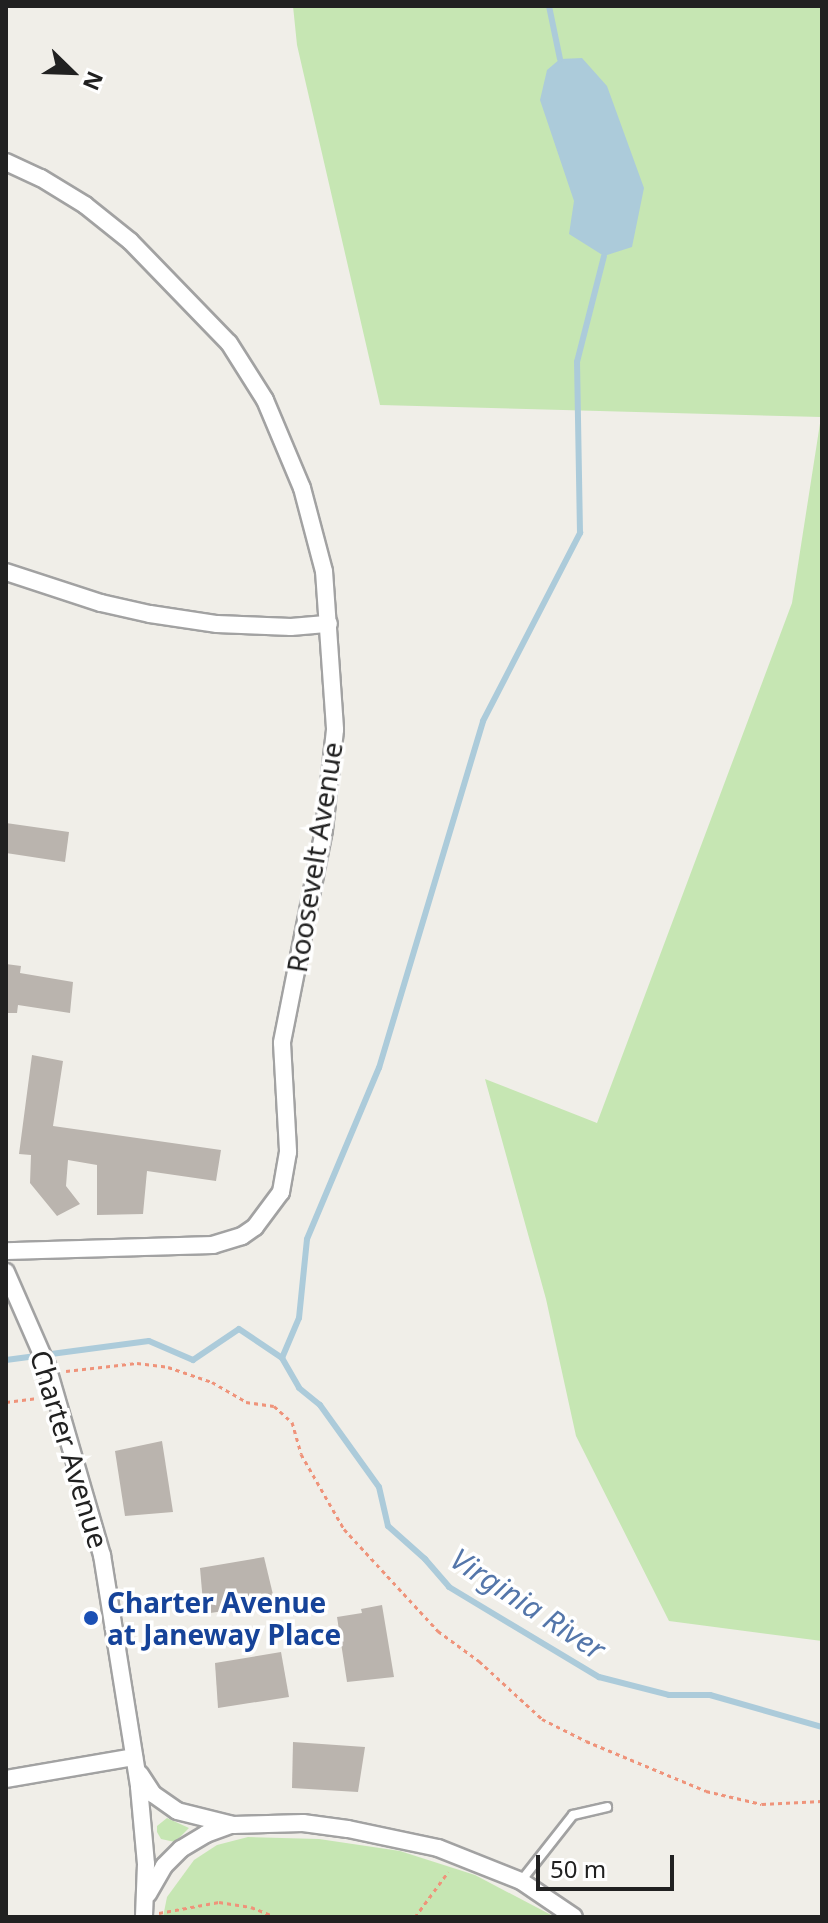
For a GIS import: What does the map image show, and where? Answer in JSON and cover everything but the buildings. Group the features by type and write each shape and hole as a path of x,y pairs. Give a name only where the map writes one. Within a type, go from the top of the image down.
{"street":[{"name":"Roosevelt Avenue","path":"6,162 41,178 85,205 130,241 188,296 229,343 265,400 302,488 324,571 335,730 324,830 282,1043 288,1152 281,1192 255,1227 242,1236 213,1245 6,1251"},
{"path":"6,572 101,603 150,614 217,624 291,627 329,624"},
{"name":"Charter Avenue","path":"6,1272 47,1366 102,1555 144,1831 144,1917"},
{"path":"6,1779 134,1757 153,1794 177,1811 233,1825 303,1823 348,1829 438,1848 521,1881 574,1917"},
{"path":"146,1898 164,1866 181,1849 206,1834 233,1825"}],"lane":[{"path":"521,1881 573,1815 607,1807"}],"path":[{"path":"137,1363 168,1367 212,1382 246,1402 274,1406 292,1422 301,1454 344,1529 438,1631 479,1661 542,1719 586,1741 706,1791 762,1804 822,1801"},
{"path":"415,1917 460,1856"},
{"path":"144,1917 219,1902 251,1907 276,1917"}],"green space":[{"path":"293,6 822,6 822,1641 669,1621 576,1436 546,1299 485,1079 597,1123 792,603 821,417 380,405 297,45"},
{"path":"167,1818 189,1828 175,1842 161,1839 157,1832 157,1826"},
{"path":"248,1837 319,1839 400,1851 475,1875 555,1917 163,1917 167,1897 194,1860 217,1845"}],"water":[{"path":"582,58 607,86 644,188 632,247 604,256 569,234 574,201 540,100 547,70 560,59"}],"waterway":[{"path":"549,6 560,59"},
{"path":"282,1358 299,1318 307,1239 379,1068 483,721 580,533 577,362 604,256"},
{"name":"Virginia River","path":"6,1360 149,1341 193,1360 239,1329 282,1358 299,1388 320,1405 379,1487 388,1526 425,1559 449,1587 599,1677 669,1695 710,1695 822,1727"}],"place":[{"name":"Charter Avenue at Janeway Place","path":"91,1618"}]}
